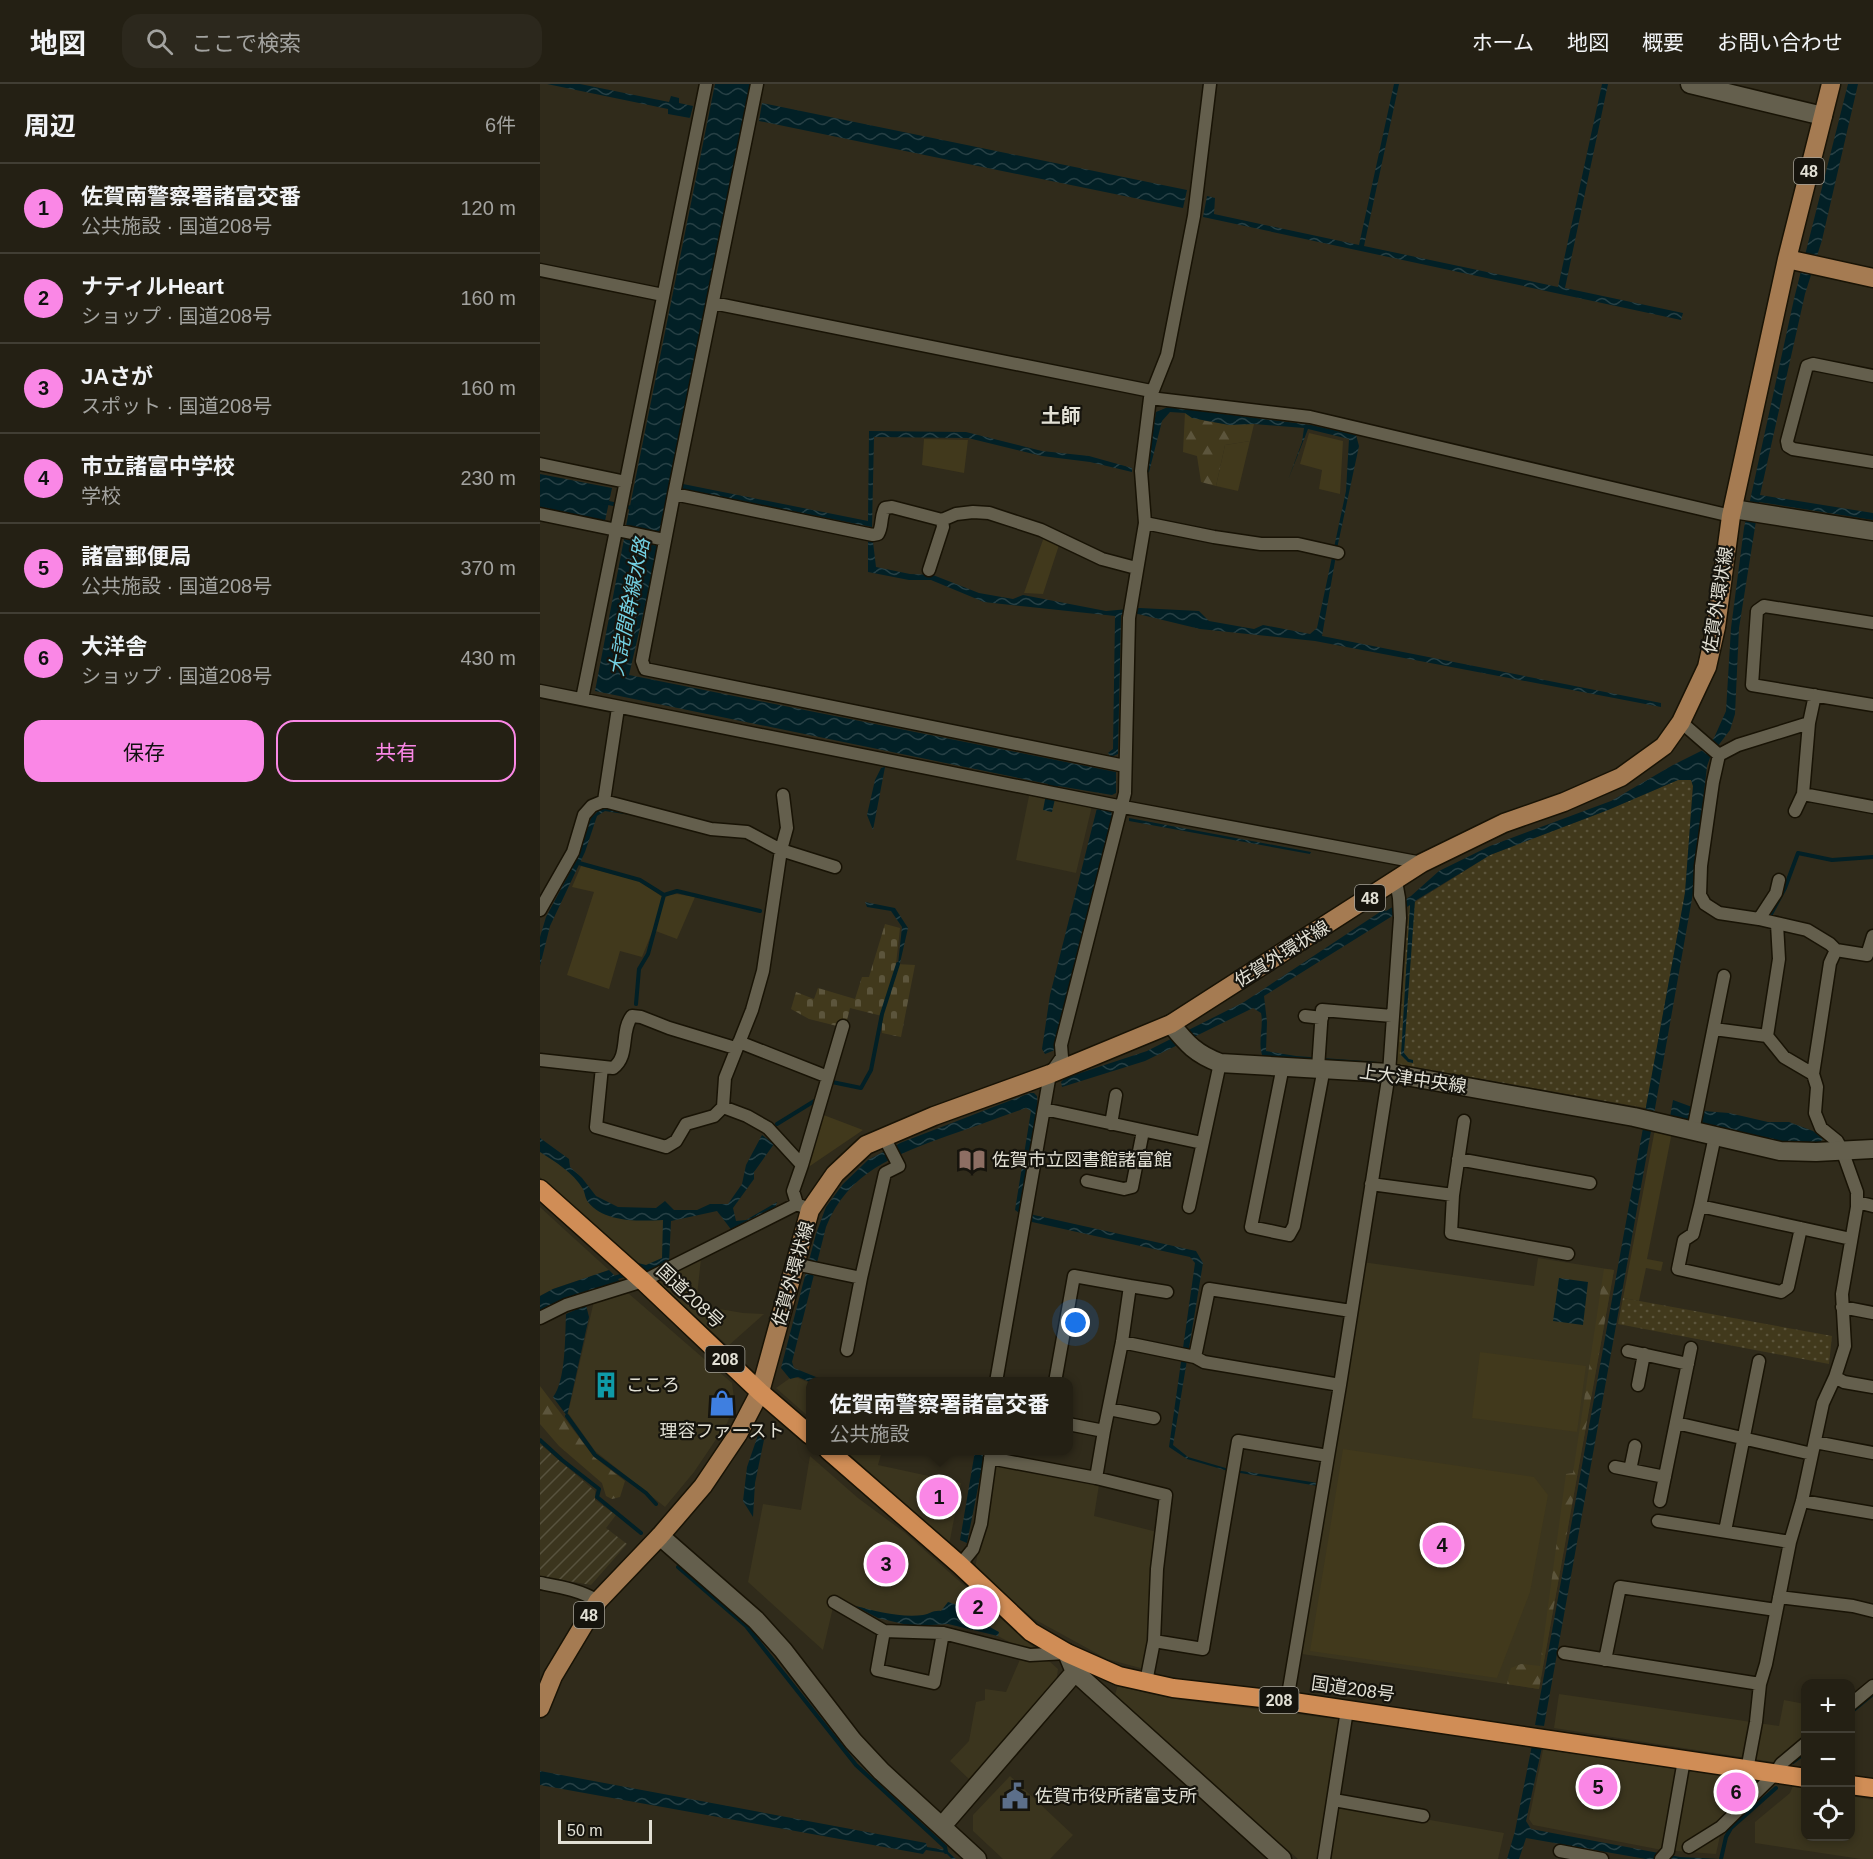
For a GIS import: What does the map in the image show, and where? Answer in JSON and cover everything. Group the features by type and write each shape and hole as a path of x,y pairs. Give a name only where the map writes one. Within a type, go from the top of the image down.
{"highway":[{"name":"国道208号","path":"540,1189 806,1432"},
{"name":"国道208号","path":"834,1455 960,1565 1032,1632 1067,1653 1119,1676 1173,1688 1287,1701 1801,1777"},
{"path":"1855,1786 1873,1788"}],"main road":[{"name":"佐賀外環状線","path":"540,1708 553,1676 598,1601 660,1536 710,1476 738,1434 760,1392 800,1265 804,1207 866,1145 886,1142 934,1116 1050,1074 1179,1034 1398,890 1422,863 1504,824 1622,777 1664,746 1681,722 1707,667 1801,262 1823,116 1831,84"},
{"path":"1801,262 1873,278"}],"street":[{"path":"582,699 706,84"},
{"path":"757,84 665,540 642,661 645,669 1125,766"},
{"path":"997,1377 1050,1074 1062,1057 1061,1045 1123,805 1130,612 1144,523 1141,471 1151,395 1167,355 1190,239 1210,84"},
{"path":"1690,84 1823,116"},
{"path":"540,270 663,295"},
{"path":"713,303 1151,395 1310,417 1742,513 1873,531"},
{"path":"1873,376 1813,364 1807,366 1787,441 1788,446 1793,449 1873,462"},
{"path":"540,464 626,482"},
{"path":"674,494 873,536 881,530 881,515 885,508 892,507 942,520 956,514 989,513 1041,530 1102,559 1136,568"},
{"path":"540,514 665,540"},
{"path":"929,570 943,527 942,520"},
{"path":"1144,523 1261,544 1298,544 1335,552"},
{"path":"1873,623 1764,606 1757,611 1752,685 1873,705"},
{"path":"540,691 1422,863"},
{"path":"1795,811 1803,794 1809,723 1815,696"},
{"path":"604,801 618,708"},
{"path":"1681,722 1719,755"},
{"path":"1719,755 1738,746 1809,723"},
{"path":"1719,755 1701,866 1700,895 1705,904 1719,913 1807,930 1836,950 1870,956 1873,936"},
{"path":"1803,794 1873,807"},
{"path":"602,1067 596,1127 666,1148 676,1141 686,1124 714,1116 723,1107 724,1078 752,1010 763,971 786,828 783,795"},
{"path":"540,910 573,852 584,815 592,806 604,801 711,830 747,832 781,850 835,867"},
{"path":"1759,919 1776,893 1779,880"},
{"path":"1287,1701 1389,1072 1400,918 1398,890"},
{"path":"1767,1036 1779,959 1777,924"},
{"path":"1748,1770 1760,1684 1790,1542 1802,1501 1823,1403 1836,1377 1845,1346 1842,1307 1844,1281 1857,1192 1842,1150 1837,1141 1821,1128 1815,1113 1817,1087 1813,1074 1830,963 1836,950"},
{"path":"1693,1131 1724,976"},
{"path":"1283,1066 1251,1227 1289,1235 1294,1226 1320,1063 1322,1010 1392,1016"},
{"path":"540,1060 613,1068 620,1064 628,1022 632,1016 641,1017 669,1029 737,1045 828,1077"},
{"path":"1305,1016 1322,1018"},
{"path":"540,1318 566,1305 643,1281 804,1207 793,1191 843,1026"},
{"path":"1714,1029 1767,1036 1784,1057 1813,1074"},
{"name":"上大津中央線","path":"1179,1034 1202,1056 1220,1063 1283,1066 1320,1063 1389,1072 1649,1120 1780,1151 1873,1149"},
{"path":"1189,1207 1220,1063"},
{"path":"1111,1124 1116,1095"},
{"path":"723,1107 747,1116 768,1128 802,1165"},
{"path":"1044,1109 1202,1143"},
{"path":"1464,1121 1453,1195 1451,1233 1568,1254"},
{"path":"1087,1180 1124,1189 1132,1187 1143,1131"},
{"path":"1715,1137 1693,1234 1684,1240 1678,1269 1781,1292 1788,1287 1801,1228"},
{"path":"847,1350 885,1173 899,1167 886,1142"},
{"path":"1458,1159 1590,1183"},
{"path":"1371,1184 1453,1195"},
{"path":"1857,1202 1873,1206"},
{"path":"1700,1206 1851,1239"},
{"path":"800,1265 861,1278"},
{"path":"1056,1377 1074,1276 1167,1292"},
{"path":"1096,1478 1122,1342 1130,1286"},
{"path":"1195,1357 1209,1289 1351,1311"},
{"path":"1842,1307 1873,1313"},
{"path":"1122,1342 1195,1357 1204,1362 1340,1385"},
{"path":"1660,1501 1691,1348"},
{"path":"1628,1351 1688,1364"},
{"path":"1638,1385 1644,1354"},
{"path":"1725,1531 1759,1361"},
{"path":"1836,1377 1844,1382 1873,1387"},
{"path":"1109,1409 1154,1418"},
{"path":"1676,1423 1744,1438 1814,1448 1873,1453"},
{"path":"1073,1425 1104,1431"},
{"path":"1154,1641 1203,1649 1238,1441 1328,1456"},
{"path":"1630,1470 1635,1446"},
{"path":"960,1565 973,1549 981,1524 991,1455"},
{"path":"995,1455 1166,1495 1157,1569 1154,1641 1146,1682"},
{"path":"1615,1467 1665,1477"},
{"path":"1802,1501 1873,1514"},
{"path":"1658,1521 1790,1542"},
{"path":"660,1536 756,1620 783,1650 853,1741 881,1771 977,1859"},
{"path":"540,1583 573,1589 598,1601"},
{"path":"1605,1660 1620,1587 1776,1610"},
{"path":"1779,1597 1854,1606 1873,1611"},
{"path":"834,1602 884,1631 943,1633 1030,1655 1067,1653 1075,1672 1282,1859"},
{"path":"884,1631 877,1670 934,1683 943,1633"},
{"path":"1564,1653 1760,1684"},
{"path":"942,1826 1075,1672"},
{"path":"1855,1702 1873,1686"},
{"path":"1324,1859 1347,1710"},
{"path":"1689,1847 1720,1827 1775,1774 1781,1764 1801,1747"},
{"path":"1665,1855 1684,1760"},
{"path":"1334,1800 1423,1816"},
{"path":"1560,1851 1602,1859"}],"shaded area":[{"path":"1030,791 1092,806 1076,873 1016,860"},
{"path":"540,1144 564,1162 595,1203 666,1215 666,1274 701,1259 696,1305 764,1314 728,1346 540,1177"},
{"path":"540,1207 609,1270 553,1289 540,1296"},
{"path":"1538,1258 1614,1270 1539,1689 1302,1654 1362,1262 1534,1286"},
{"path":"628,1293 732,1383 735,1405 727,1423 694,1472 665,1507 595,1451 568,1413 594,1301"},
{"path":"793,1376 806,1381 806,1414 776,1388"},
{"path":"540,1444 595,1491 595,1500 616,1515 606,1528 627,1544 591,1585 540,1576"},
{"path":"850,1455 881,1455 878,1465 961,1483 949,1545"},
{"path":"810,1456 858,1498 904,1532 1058,1669 1056,1684 969,1779 950,1761 969,1741 976,1702 985,1700 985,1689 1006,1692 1024,1650 951,1611 903,1621 835,1599 823,1650 748,1582 763,1504 801,1510"},
{"path":"994,1467 1005,1467 1099,1485 1094,1516 1157,1532 1150,1601 1151,1639 1144,1669 1107,1659 1034,1619 975,1568"},
{"path":"1118,1684 1146,1693 1182,1700 1344,1720 1321,1859 1298,1859 1114,1699"},
{"path":"1559,1694 1779,1726 1784,1700 1801,1703 1801,1751 1786,1764 1554,1728"},
{"path":"1544,1745 1772,1781 1721,1831 1716,1854 1662,1850 1533,1825 1529,1819"},
{"path":"1010,1776 1073,1835 1050,1859 1003,1859 973,1831 973,1815"},
{"path":"1793,1786 1801,1787 1801,1841 1855,1841 1855,1797 1873,1800 1873,1859 1755,1843 1755,1822 1790,1793"},
{"path":"1339,1804 1504,1833 1498,1859 1328,1859"}],"green space":[{"path":"1185,413 1210,422 1254,424 1250,441 1225,445 1216,486 1201,482 1197,456 1183,452"},
{"path":"1309,433 1343,441 1340,494 1319,489 1322,470 1300,464"},
{"path":"924,439 968,440 964,473 922,465"},
{"path":"1250,441 1238,491 1216,486 1225,445"},
{"path":"1044,537 1059,545 1043,594 1024,593"},
{"path":"1678,780 1691,780 1693,786 1685,893 1646,1108 1397,1064 1409,906 1490,855 1608,810"},
{"path":"581,866 640,881 661,896 677,894 695,897 677,939 653,930 642,957 620,951 609,989 567,975 594,892 572,887"},
{"path":"885,924 900,928 896,964 915,965 901,1037 882,1033 882,1016 850,1008 845,1028 809,1019 791,1009 796,992 814,999 818,988 855,999 862,977 869,977"},
{"path":"821,1114 863,1130 807,1168"},
{"path":"1655,1129 1672,1132 1647,1259 1663,1262 1661,1271 1646,1268 1639,1301 1623,1298"},
{"path":"1604,1269 1614,1270 1539,1689 1507,1684 1511,1668 1521,1664 1540,1666 1566,1474 1573,1473"},
{"path":"1623,1298 1832,1336 1829,1364 1618,1324"},
{"path":"1480,1352 1586,1366 1577,1432 1472,1418"},
{"path":"540,1386 594,1457 625,1481 620,1497 612,1499 606,1496 602,1483 559,1446 540,1424"},
{"path":"1343,1449 1534,1477 1548,1495 1530,1592 1497,1678 1310,1651"}],"water":[{"path":"547,84 580,84 669,102 671,96 679,98 679,103 693,106 690,118 668,114 668,109"},
{"path":"715,84 750,84 661,533 626,526"},
{"path":"1394,84 1399,84 1364,246 1558,287 1602,84 1608,84 1565,288 1683,313 1681,320 1203,217 1207,196 1215,198 1214,214 1359,245"},
{"path":"1848,84 1858,84 1822,240 1805,294 1760,495 1873,513 1873,520 1759,502 1739,628 1735,714 1730,730 1711,755 1707,766 1693,893 1654,1114 1645,1112 1685,893 1693,786 1691,780 1678,780 1608,810 1490,855 1415,901 1404,1053 1413,1060 1413,1063 1408,1062 1401,1055 1410,905 1264,996 1267,1022 1266,1051 1296,1056 1378,1062 1377,1065 1263,1057 1261,1013 1253,1008 1145,1061 1062,1087 1061,1082 1065,1078 1147,1051 1244,1002 1383,910 1386,911 1411,896 1439,871 1490,846 1611,801 1703,750 1714,738 1726,711 1731,628 1744,528 1794,299"},
{"path":"762,103 1187,190 1183,208 759,121"},
{"path":"1168,407 1311,425 1356,435 1359,446 1338,544 1322,636 1661,703 1661,707 1315,641 1200,629 1138,614 1121,615 1118,754 1111,757 1108,753 1113,749 1115,616 984,602 931,580 909,580 868,572 868,541 873,542 876,567 910,574 933,575 979,593 1013,599 1023,595 1106,611 1140,608 1199,611 1209,621 1254,629 1263,625 1310,634 1317,628 1346,491 1349,439 1308,429 1288,480 1302,442 1304,428 1254,424 1229,425 1192,418 1185,413 1170,412 1162,421 1149,472 1146,474 1156,412"},
{"path":"869,431 966,432 1042,451 1089,456 1132,468 1132,472 1090,462 1042,456 968,438 874,437 872,527 682,489 683,484 868,521"},
{"path":"540,474 612,488 605,521 540,508"},
{"name":"大詫間幹線水路","path":"624,539 656,545 658,550 629,675 1116,772 1116,793 1112,795 1058,786 1052,812 1043,810 1048,784 595,691"},
{"path":"885,767 873,830 867,815 875,780 881,768"},
{"path":"606,807 655,819 605,811 597,816 585,852 550,926 540,966 540,937 546,917 577,859 591,818"},
{"path":"1097,808 1111,811 1112,816 1055,1050 1045,1054 1042,1049 1050,995"},
{"path":"1129,818 1311,852 1310,854 1129,821"},
{"path":"865,902 895,908 908,928 900,963 898,964 902,927 891,911 867,907"},
{"path":"1034,1093 1037,1096 1038,1108 1020,1208 1034,1215 1196,1251 1203,1263 1173,1445 1188,1457 1229,1469 1318,1483 1318,1486 1228,1471 1187,1459 1169,1447 1195,1263 1190,1257 1032,1222 1015,1210 1031,1111 1026,1108 909,1150 875,1168 847,1192 835,1208 826,1227 792,1362 794,1368 816,1377 806,1377 806,1380 798,1377 790,1379 781,1368 816,1234 826,1207 843,1184 868,1160 900,1143"},
{"path":"1673,1100 1703,1111 1729,1113 1768,1122 1789,1122 1813,1131 1823,1139 1818,1144 1779,1144 1670,1117"},
{"path":"1643,1128 1651,1131 1544,1726 1535,1725"},
{"path":"762,1135 774,1144 754,1172 754,1179 733,1208 736,1221 746,1220 777,1202 774,1211 733,1232 717,1211 671,1221 669,1263 646,1272 638,1263 646,1265 662,1258 663,1220 623,1219 603,1214 588,1202 583,1189 574,1177 540,1152 540,1138 569,1159 570,1167 596,1196 618,1207 656,1208 665,1201 674,1210 697,1210 710,1204 728,1204 742,1184 746,1165"},
{"path":"609,1270 621,1282 575,1296 540,1312 540,1296 553,1289"},
{"path":"1559,1278 1588,1282 1583,1325 1553,1321"},
{"path":"586,1305 589,1317 567,1416 553,1397 563,1369 566,1314"},
{"path":"758,1435 765,1435 755,1483 753,1517 743,1501 747,1467"},
{"path":"974,1455 984,1455 967,1543 960,1540"},
{"path":"948,1602 961,1606 964,1613 999,1632 998,1636 948,1624 912,1626 878,1618 855,1606 889,1614 915,1616 941,1611"},
{"path":"1532,1745 1542,1747 1526,1821 1531,1829 1680,1857 1720,1859 1646,1859 1526,1838 1519,1859 1507,1859 1515,1831"},
{"path":"540,1771 926,1843 927,1847 946,1850 956,1859 952,1859 946,1853 926,1850 923,1854 540,1785"}],"waterway":[{"path":"604,502 632,508"},
{"path":"1771,914 1785,888 1798,853 1832,860 1873,857"},
{"path":"579,863 640,880 664,895 677,891 760,911"},
{"path":"636,1004 639,969 648,954 664,895"},
{"path":"832,1082 861,1088 871,1070 882,1014 898,964"},
{"path":"777,1124 816,1100"},
{"path":"611,1279 627,1274"},
{"path":"567,1416 595,1455 646,1493 656,1504"},
{"path":"540,1440 599,1489 597,1497 641,1533"},
{"path":"678,1567 746,1626 856,1765 945,1847 946,1852"},
{"path":"1855,1709 1873,1694"},
{"path":"1793,1762 1801,1756"},
{"path":"1721,1859 1726,1837 1731,1828 1776,1788"}],"place":[{"name":"佐賀市立図書館諸富館","path":"972,1160"},
{"name":"こころ","path":"606,1385"},
{"name":"理容ファースト","path":"722,1403"},
{"name":"佐賀南警察署諸富交番","path":"939,1497"},
{"name":"市立諸富中学校","path":"1442,1545"},
{"name":"JAさが","path":"886,1564"},
{"name":"ナティルHeart","path":"978,1607"},
{"name":"諸富郵便局","path":"1598,1787"},
{"name":"大洋舎","path":"1736,1792"},
{"name":"佐賀市役所諸富支所","path":"1015,1796"}],"district":[{"name":"土師","path":"1061,416"}]}
